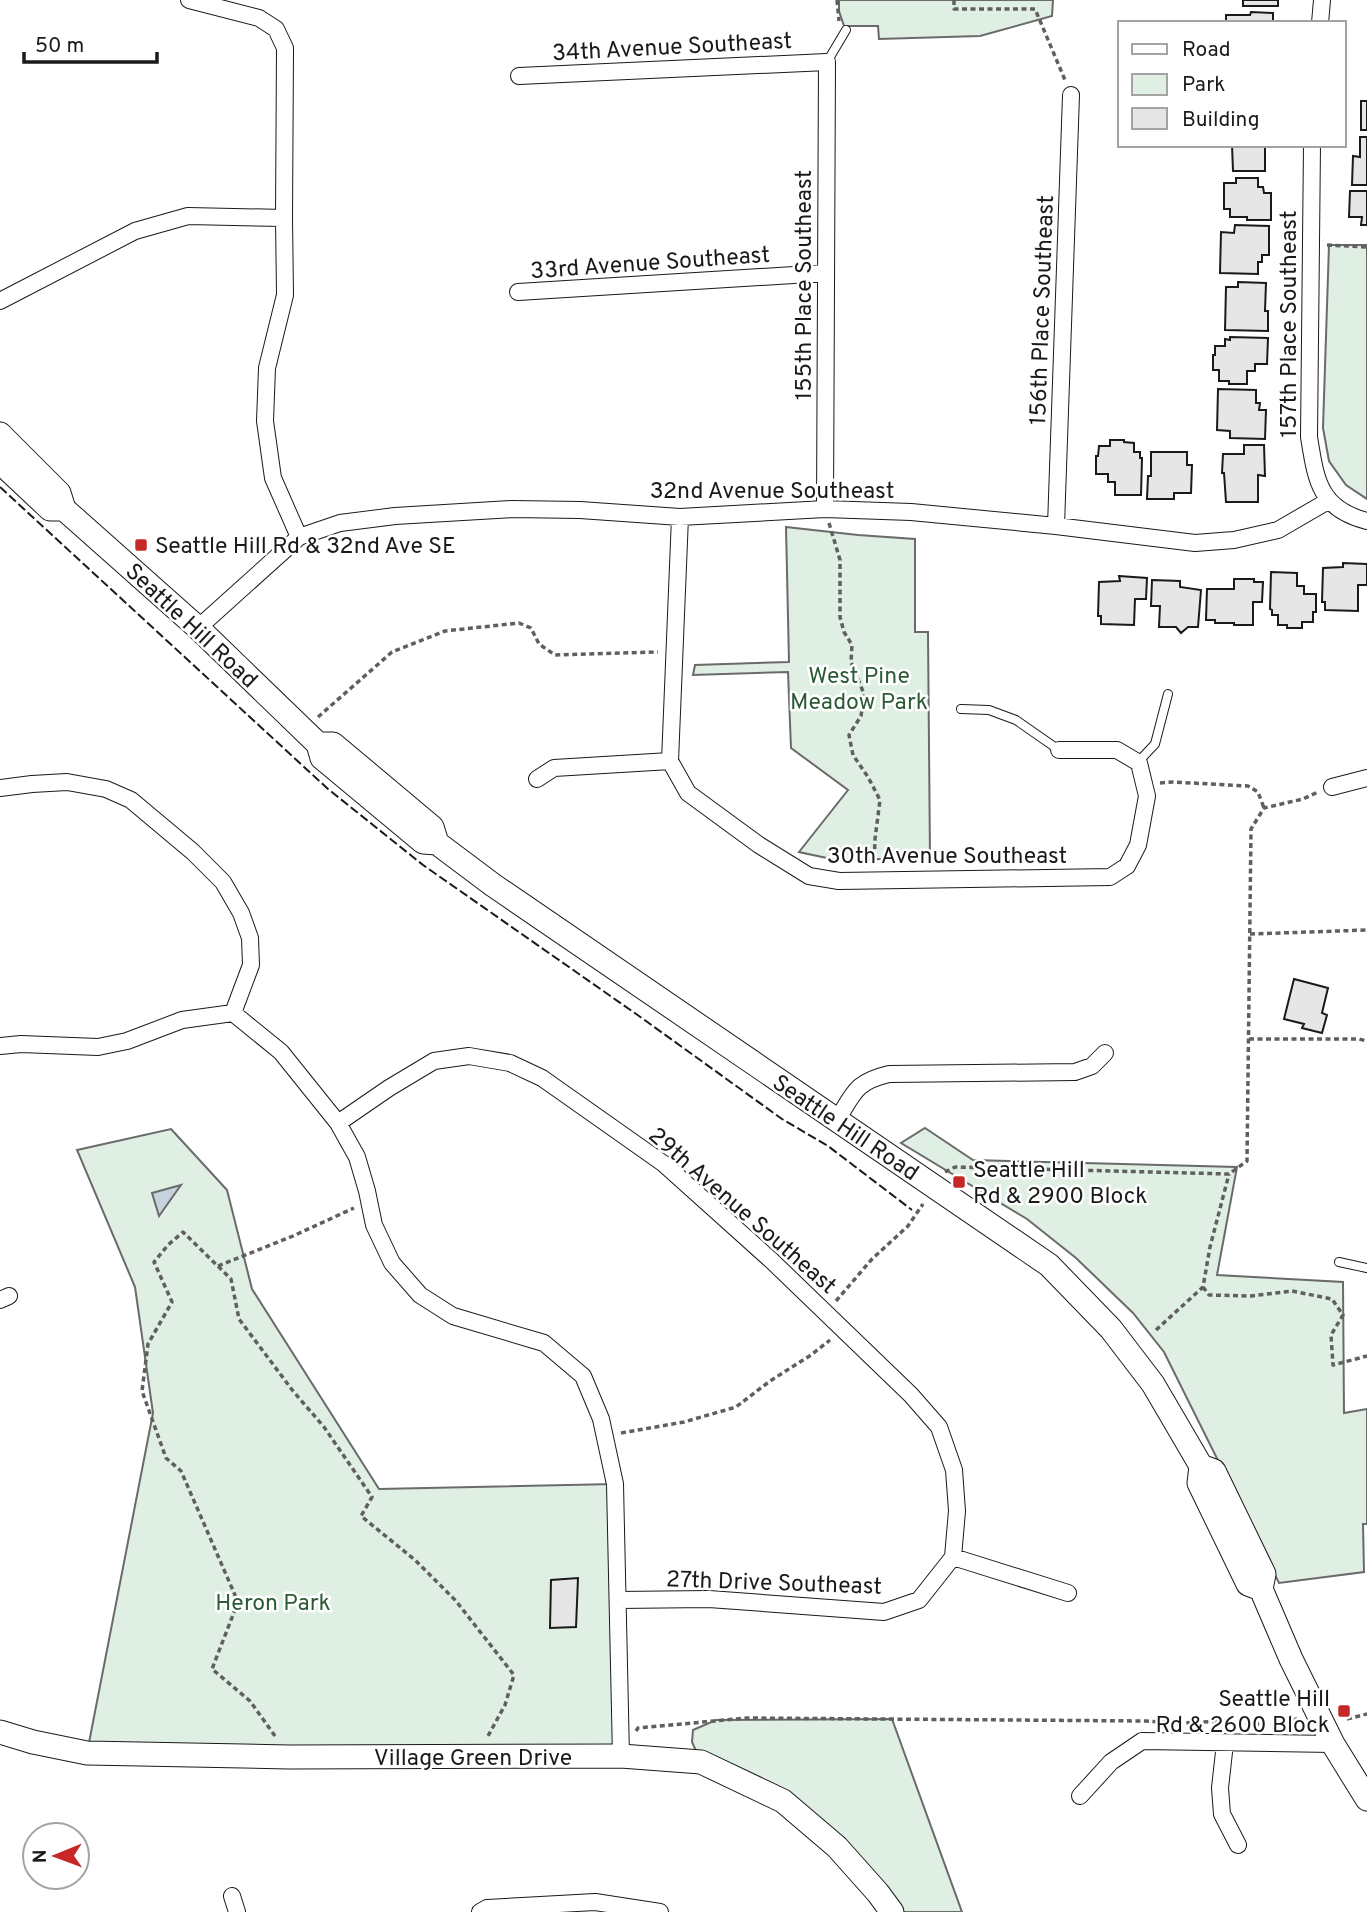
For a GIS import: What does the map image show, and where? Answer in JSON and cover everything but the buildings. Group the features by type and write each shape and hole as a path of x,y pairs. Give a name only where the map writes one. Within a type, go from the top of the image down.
{"main road":[{"name":"Seattle Hill Road","path":"0,434 59,493 64,509 198,628 317,744 322,758 423,842 437,842 493,885 1049,1265 1111,1329 1153,1384 1201,1466 1199,1483 1241,1571 1248,1584 1261,1589 1333,1744 1367,1799"},
{"name":"Seattle Hill Road","path":"0,462 50,509 64,509"},
{"name":"Village Green Drive","path":"0,1732 87,1753 289,1757 621,1756 701,1762 783,1801 837,1847 878,1892 892,1912"}],"street":[{"path":"189,0 259,18 276,29 285,48 285,295 267,368 265,421 273,478 299,537"},
{"path":"1320,21 1322,0"},
{"name":"34th Avenue Southeast","path":"519,76 827,62"},
{"name":"155th Place Southeast","path":"825,509 827,62"},
{"name":"156th Place Southeast","path":"1056,526 1071,95"},
{"name":"157th Place Southeast","path":"1312,147 1309,437 1315,472 1328,500"},
{"path":"0,301 135,231 188,216 284,218"},
{"name":"33rd Avenue Southeast","path":"518,292 826,273"},
{"path":"1328,500 1351,517 1367,521"},
{"name":"32nd Avenue Southeast","path":"198,628 299,537 340,523 396,516 512,509 580,510 680,517 825,509 911,512 1195,543 1234,540 1278,530 1328,500"},
{"path":"537,779 554,768 670,761 680,517"},
{"path":"1059,750 1117,750 1138,762 1144,785"},
{"name":"30th Avenue Southeast","path":"670,761 688,793 758,845 809,876 839,881 1111,877 1127,866 1138,845 1147,796 1144,785"},
{"path":"1332,786 1367,778"},
{"path":"0,788 67,782 106,789 131,800 193,852 223,882 242,913 250,938 251,965 233,1013"},
{"path":"0,1046 21,1044 98,1047 127,1041 182,1020 233,1013 281,1052 338,1123 357,1157 374,1225 392,1263 420,1295 453,1316 544,1343 583,1376 601,1419 615,1484 621,1756"},
{"path":"837,1120 859,1085 889,1073 1075,1072 1092,1066 1105,1053"},
{"name":"29th Avenue Southeast","path":"338,1123 434,1061 469,1056 510,1063 542,1078 664,1164 772,1261 911,1395 939,1427 954,1470 957,1511 953,1557"},
{"path":"953,1557 1068,1593"},
{"name":"27th Drive Southeast","path":"618,1600 709,1599 884,1612 919,1600 953,1557"},
{"path":"1080,1796 1111,1762 1142,1741 1333,1744"},
{"path":"1225,1743 1220,1788 1222,1814 1238,1845"},
{"path":"480,1912 488,1908 595,1902 660,1912"}],"lane":[{"path":"827,62 846,30"},
{"path":"1138,762 1155,744 1168,694"},
{"path":"961,709 989,710 1016,720 1059,750"},
{"path":"1339,1262 1367,1268"}],"path":[{"path":"837,0 840,26 846,30"},
{"path":"954,0 954,9 1035,9 1071,95"},
{"path":"1311,244 1367,247"},
{"path":"825,509 840,560 840,617 844,632 852,645 851,662 864,694 861,716 849,735 853,755 880,800 873,881"},
{"path":"318,717 392,652 445,631 519,623 531,628 539,644 555,654 674,651"},
{"path":"1144,785 1173,782 1248,786 1258,792 1264,808"},
{"path":"943,1173 955,1167 1229,1174 1247,1161 1251,829 1264,808 1303,799 1332,786"},
{"path":"1250,934 1367,930"},
{"path":"1249,1039 1367,1041"},
{"path":"1156,1331 1203,1287 1210,1247 1229,1174"},
{"path":"218,1266 370,1201"},
{"path":"825,1312 872,1259 908,1226 923,1204"},
{"path":"289,1757 250,1701 212,1670 238,1602 181,1471 166,1458 142,1391 148,1344 172,1302 154,1262 183,1232 231,1279 239,1319 324,1427 372,1497 361,1516 415,1560 456,1601 514,1675 505,1704 483,1746"},
{"path":"1203,1287 1209,1295 1222,1297 1292,1292 1332,1299 1343,1315 1331,1335 1334,1365 1367,1356"},
{"path":"605,1436 684,1422 736,1407 843,1330"},
{"path":"1347,1719 1367,1714"},
{"path":"621,1756 638,1728 747,1718 1178,1723 1228,1721 1275,1726 1289,1724 1301,1716"}],"green space":[{"path":"839,0 1053,0 1052,16 980,36 879,39 878,26 844,26"},
{"path":"1329,245 1367,245 1367,499 1346,485 1329,461 1323,428"},
{"name":"West Pine Meadow Park","path":"786,527 915,539 915,632 928,632 930,858 836,860 799,852 848,790 791,748 788,672 693,675 695,665 789,662"},
{"path":"925,1128 973,1160 1237,1167 1217,1275 1343,1282 1344,1413 1367,1409 1367,1524 1363,1524 1364,1572 1279,1583 1164,1352 1133,1313 1076,1258 1027,1219 901,1143"},
{"name":"Heron Park","path":"171,1129 227,1190 252,1289 379,1489 615,1484 621,1756 87,1753 153,1413 135,1287 77,1150"},
{"path":"892,1719 962,1912 892,1912 837,1847 701,1762 692,1742 693,1730 716,1720"}],"shaded area":[{"path":"181,1185 159,1216 152,1193"}],"fence":[{"path":"0,487 328,789 423,865 782,1119 828,1146 912,1210"}],"place":[{"name":"Seattle Hill Rd & 32nd Ave SE","path":"141,545"},
{"name":"Seattle Hill Rd & 2900 Block","path":"959,1182"},
{"name":"Seattle Hill Rd & 2600 Block","path":"1344,1711"}]}
